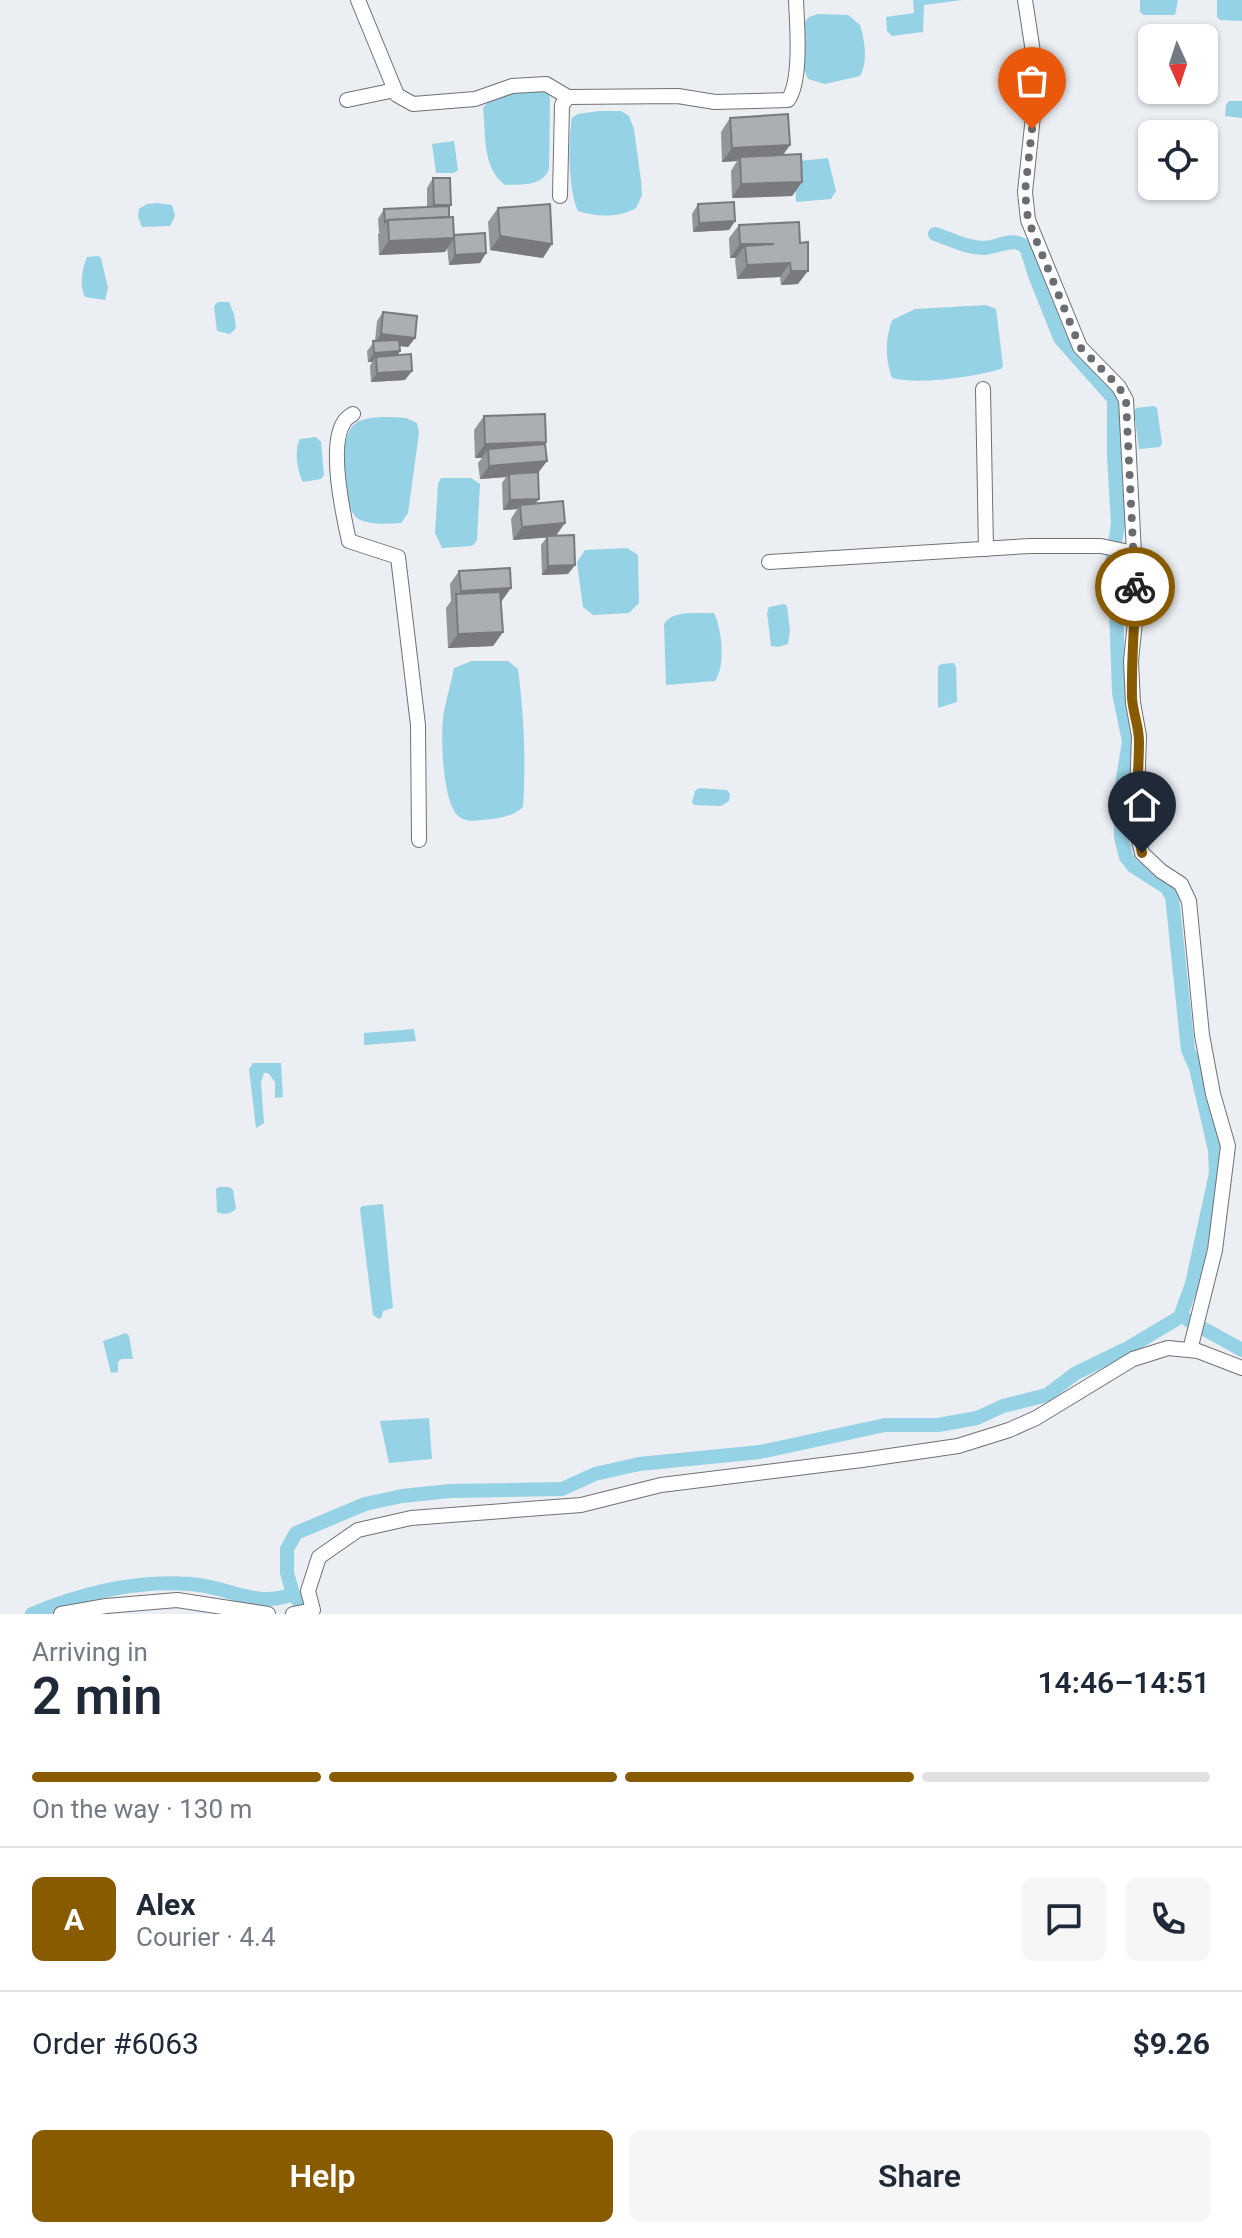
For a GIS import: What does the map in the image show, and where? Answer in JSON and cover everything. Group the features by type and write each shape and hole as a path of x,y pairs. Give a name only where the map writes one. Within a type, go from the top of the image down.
{"street":[{"path":"358,0 397,95 413,104 475,99 512,86 546,84 568,97 678,96 715,102 788,100 792,94 795,72 796,0"},
{"path":"1025,0 1037,78 1025,192 1028,220 1080,347 1119,387 1126,400 1134,553 1132,689 1139,736 1136,829 1142,853 1181,884 1189,901 1202,1035 1213,1094 1228,1146 1215,1250 1190,1350"},
{"path":"347,100 395,90"},
{"path":"560,196 562,105 568,97"},
{"path":"983,389 986,549"},
{"path":"353,414 344,421 338,445 339,491 349,541 398,557 418,725 419,840"},
{"path":"769,562 986,549 1101,546 1134,553"},
{"path":"293,1614 313,1610 308,1591 319,1557 358,1530 411,1518 581,1505 661,1485 958,1446 1036,1418 1133,1359 1168,1348 1198,1351 1242,1368"},
{"path":"61,1614 106,1606 177,1600 268,1614"}],"water":[{"path":"913,0 962,0 924,5 923,32 892,36 887,31 886,17 914,13"},
{"path":"1140,0 1178,0 1175,15 1144,15 1140,12"},
{"path":"1217,0 1242,0 1242,21 1220,20 1217,17"},
{"path":"818,14 848,15 860,25 865,51 860,76 825,84 808,79 804,69 804,23"},
{"path":"540,91 549,94 550,101 549,169 536,182 505,185 489,160 483,108 501,95"},
{"path":"1229,101 1242,101 1242,118 1225,116"},
{"path":"599,111 621,111 629,116 634,129 642,195 636,208 615,215 578,211 572,191 572,118"},
{"path":"454,141 458,170 454,173 436,173 432,144"},
{"path":"828,158 836,191 831,199 796,202 795,167 799,161"},
{"path":"157,203 172,205 175,216 170,226 142,227 139,209"},
{"path":"98,256 108,288 105,300 85,297 82,288 87,257"},
{"path":"218,302 229,302 234,314 236,328 230,334 217,331 214,306"},
{"path":"986,305 996,309 1001,369 946,379 917,381 892,378 887,349 892,320 915,309"},
{"path":"1136,408 1157,408 1162,443 1160,447 1139,449 1134,411"},
{"path":"406,418 417,423 419,433 408,513 401,523 378,524 361,520 351,510 344,485 343,455 350,430 356,423 367,419"},
{"path":"316,437 321,442 324,475 321,479 303,482 297,460 298,443 300,439"},
{"path":"441,478 471,478 480,484 477,540 472,546 442,548 435,533"},
{"path":"627,548 638,555 639,603 629,613 593,615 583,607 577,562 585,550"},
{"path":"1162,564 1167,601 1154,602 1149,565"},
{"path":"787,606 790,631 788,644 771,646 767,613 769,607"},
{"path":"714,613 722,647 721,666 715,681 666,685 664,624 680,614"},
{"path":"472,661 508,661 518,669 524,755 523,807 504,817 473,821 458,816 448,796 442,734 454,668"},
{"path":"954,663 957,702 938,708 938,667"},
{"path":"699,788 727,790 729,801 721,806 694,805 695,791"},
{"path":"414,1029 416,1041 364,1045 364,1033"},
{"path":"253,1063 281,1063 283,1097 275,1098 275,1082 268,1073 264,1073 261,1082 264,1123 256,1128 249,1069"},
{"path":"216,1189 233,1190 236,1209 232,1212 217,1212"},
{"path":"383,1204 393,1308 383,1311 379,1319 373,1315 360,1209 362,1206"},
{"path":"126,1333 133,1359 121,1359 118,1372 111,1373 103,1341"},
{"path":"429,1418 432,1459 389,1463 380,1421"}],"building":[{"path":"788,114 790,145 732,148 730,118"},
{"path":"801,154 802,182 741,184 740,157"},
{"path":"433,178 450,178 451,205 434,205"},
{"path":"734,202 735,221 699,223 698,204"},
{"path":"550,204 552,244 500,236 498,208"},
{"path":"449,206 449,217 385,222 384,209"},
{"path":"453,217 454,238 389,241 388,220"},
{"path":"799,222 800,243 808,242 808,271 791,271 790,263 747,265 745,246 774,244 740,244 739,225"},
{"path":"485,233 486,253 455,255 454,235"},
{"path":"383,312 417,316 415,338 381,334"},
{"path":"399,340 400,351 374,353 373,341"},
{"path":"411,354 412,371 377,373 376,357"},
{"path":"545,414 546,442 485,444 484,416"},
{"path":"545,444 547,461 489,466 488,449"},
{"path":"538,472 539,499 510,500 509,474"},
{"path":"563,501 565,523 522,527 520,505"},
{"path":"574,535 575,565 548,566 547,536"},
{"path":"510,568 511,588 461,591 459,571"},
{"path":"500,592 503,632 458,634 456,594"}],"waterway":[{"path":"308,1614 293,1594 287,1573 287,1549 296,1533 365,1504 450,1491 562,1489 595,1474 639,1464 760,1452 885,1425 938,1425 977,1418 1003,1406 1047,1395 1076,1373 1128,1348 1180,1317 1192,1284 1216,1173 1215,1150 1196,1068 1188,1050 1172,896 1166,887 1133,866 1126,857 1121,837 1121,792 1129,741 1119,693 1116,609 1110,575 1118,524 1114,399 1060,338 1026,247 1010,242 977,248 935,234"},
{"path":"1188,1320 1242,1350"},
{"path":"32,1614 89,1594 149,1584 190,1584 266,1599 293,1594"}],"way so far":[{"path":"1032,129 1025,192 1028,220 1080,347 1119,387 1126,400 1135,587"}],"route":[{"path":"1135,587 1131,661 1133,703 1139,736 1136,829 1142,853"}]}
